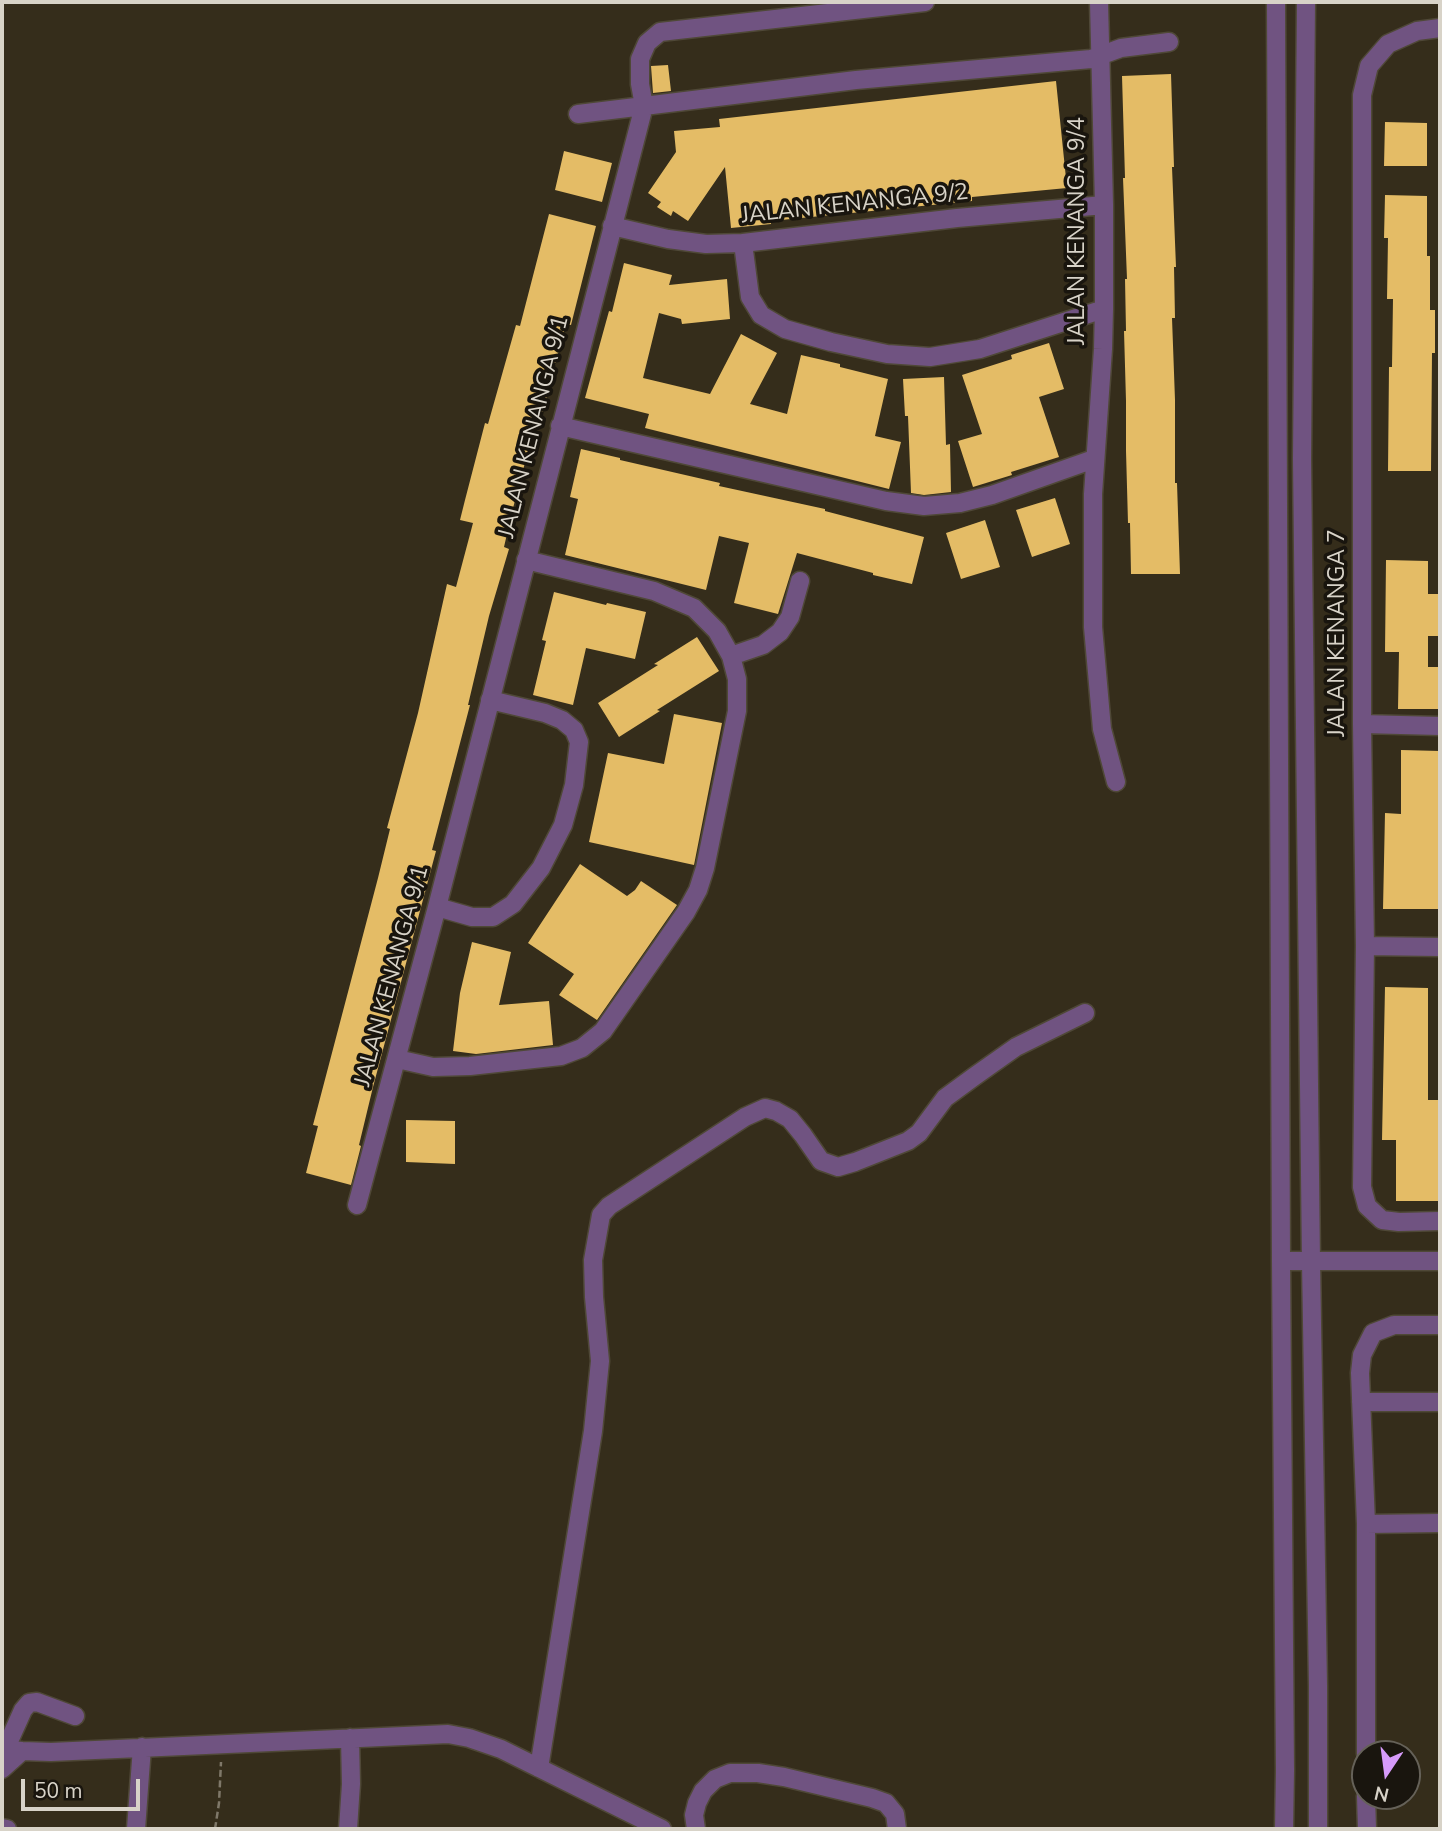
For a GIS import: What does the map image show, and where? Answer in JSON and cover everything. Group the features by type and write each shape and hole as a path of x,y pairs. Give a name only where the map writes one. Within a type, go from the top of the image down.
{"street":[{"name":"JALAN KENANGA 9/1","path":"357,1205 491,701 612,226 652,85 651,55 647,43 660,32 925,2"},
{"name":"JALAN KENANGA 9/4","path":"1099,2 1104,309 1094,459 1093,627 1102,729 1116,782"},
{"path":"1276,2 1284,1829"},
{"path":"1307,2 1302,459 1318,1829"},
{"name":"JALAN KENANGA 7","path":"1440,28 1417,30 1388,44 1369,66 1362,95 1362,724 1365,946 1362,1186 1367,1206 1382,1220 1440,1221"},
{"path":"578,114 856,80 1077,61 1121,48 1169,42"},
{"name":"JALAN KENANGA 9/2","path":"612,226 668,240 706,244 743,243 957,218 1104,205"},
{"path":"743,243 750,297 761,315 785,329 887,355 930,357 980,349 1104,309"},
{"path":"560,426 886,500 925,506 960,503 992,495 1094,459"},
{"path":"397,1059 433,1067 470,1066 561,1056 582,1048 603,1031 686,912 698,890 705,868 737,711 737,679 731,656 717,631 694,608 654,591 526,560"},
{"path":"731,656 763,645 780,632 790,617 800,581"},
{"path":"437,907 472,917 494,917 513,904 541,868 563,825 574,785 579,742 574,730 562,720 545,713 491,701"},
{"path":"1362,724 1440,726"},
{"path":"1365,946 1440,947"},
{"path":"539,1768 593,1431 600,1361 593,1260 601,1215 609,1206 745,1117 765,1108 790,1119 821,1161 838,1167 908,1141 919,1133 945,1098 975,1076 1016,1047 1085,1013"},
{"path":"1281,1261 1440,1261"},
{"path":"1366,1740 1366,1524 1360,1373 1362,1355 1373,1332 1394,1325 1440,1325"},
{"path":"1361,1402 1440,1402"},
{"path":"1366,1524 1440,1523"},
{"path":"2,1769 23,1710 29,1703 37,1702 75,1716"},
{"path":"10,1750 222,1745 448,1734 501,1749 662,1829"},
{"path":"348,1829 350,1738"},
{"path":"136,1829 142,1747"},
{"path":"696,1829 694,1815 703,1791 715,1779 730,1773 784,1777 879,1800 886,1803 895,1814 897,1829"},
{"path":"1367,1810 1367,1829"},
{"path":"2,1828 7,1829"}],"path":[{"path":"215,1829 222,1745"}],"building":[{"path":"668,65 671,91 653,93 651,66"},
{"path":"1171,74 1176,267 1175,318 1172,318 1175,483 1180,574 1131,574 1126,451 1124,331 1127,279 1122,76"},
{"path":"1056,81 1067,188 972,197 972,201 771,221 771,224 731,228 725,167 688,221 673,211 671,216 657,207 661,202 648,193 676,152 674,131 720,127 719,119"},
{"path":"1385,122 1427,123 1427,166 1384,166"},
{"path":"564,151 612,163 602,202 555,190"},
{"path":"1385,195 1427,196 1430,310 1435,310 1431,471 1388,471 1393,299 1387,299 1388,238 1384,238"},
{"path":"549,214 596,226 571,325 566,324 512,512 504,547 509,549 489,616 470,705 432,850 436,851 373,1087 351,1185 306,1173 318,1126 313,1125 378,878 390,829 387,828 418,713 447,584 456,587 473,523 460,520 465,500 485,423 488,424 516,325 520,326"},
{"path":"624,263 672,275 669,285 727,279 730,319 682,324 681,319 659,313 643,378 710,394 741,334 777,353 750,404 787,414 801,355 888,379 875,436 901,442 889,489 645,428 649,414 585,398"},
{"path":"1049,343 1064,389 1039,397 1059,457 973,487 958,441 982,434 962,375 1012,359 1011,355"},
{"path":"944,377 946,445 950,444 951,492 924,495 911,493 908,416 905,416 903,379"},
{"path":"581,449 720,483 719,486 825,509 924,537 912,584 797,553 778,614 734,603 749,543 719,536 706,590 565,555 578,499 570,497"},
{"path":"1055,498 1070,544 1032,557 1016,510"},
{"path":"985,520 1000,567 961,579 946,533"},
{"path":"1386,560 1428,561 1428,594 1440,594 1440,636 1428,636 1428,667 1440,667 1440,709 1398,709 1399,652 1385,652"},
{"path":"554,592 646,612 635,659 586,648 573,705 533,695 546,641 542,640"},
{"path":"697,637 719,671 619,737 598,703"},
{"path":"674,714 722,723 694,865 589,842 608,753 664,764"},
{"path":"1401,750 1440,751 1440,909 1383,909 1385,813 1401,814"},
{"path":"580,864 627,896 641,881 677,905 597,1020 559,995 574,974 528,943"},
{"path":"472,942 511,952 499,1005 549,1001 553,1045 476,1054 453,1051 460,993"},
{"path":"1385,987 1428,988 1428,1100 1440,1100 1439,1201 1396,1201 1396,1140 1382,1140"},
{"path":"406,1120 455,1121 455,1164 406,1162"}]}
